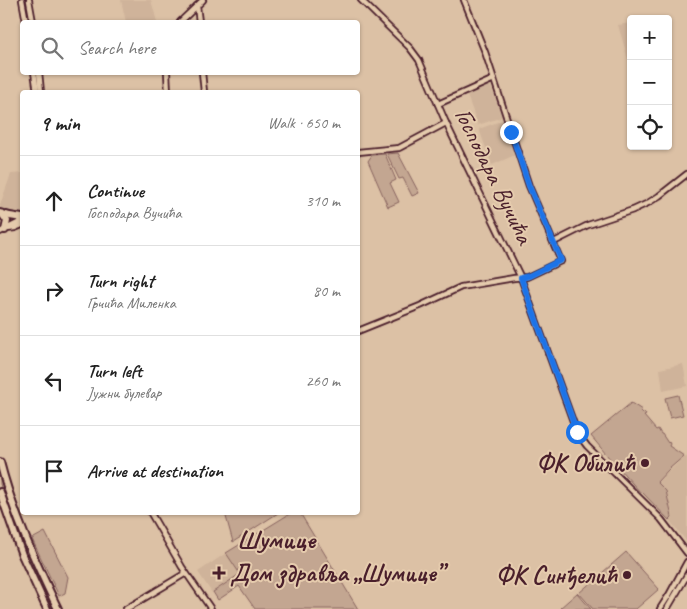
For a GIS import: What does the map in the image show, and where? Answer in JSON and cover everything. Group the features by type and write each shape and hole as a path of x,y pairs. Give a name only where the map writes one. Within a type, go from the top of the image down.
{"highway":[{"path":"1,213 20,219"},
{"path":"1,213 7,221 4,231"},
{"path":"0,462 17,518 58,609"},
{"path":"0,492 22,555 47,609"}],"main road":[{"path":"22,0 26,20"},
{"path":"28,0 33,20"},
{"path":"182,20 203,0"},
{"name":"Господара Вучића","path":"361,0 419,60 446,123 521,278 579,435 586,445 666,525 687,553"},
{"path":"360,330 420,306 460,287 529,276 561,260 529,186 480,38 464,0"},
{"path":"198,6 199,20"},
{"path":"34,75 37,90"},
{"path":"39,75 41,90"},
{"path":"167,75 168,90"},
{"path":"202,75 204,90"},
{"path":"438,104 494,79"},
{"path":"360,152 399,148 446,123"},
{"path":"554,242 588,225 648,203 687,174"},
{"path":"4,231 20,220"},
{"path":"4,231 20,226"},
{"path":"152,515 186,573 211,609"},
{"path":"660,609 687,562"},
{"path":"126,609 186,573"},
{"path":"667,609 687,575"}],"shaded area":[{"path":"121,0 151,0 156,20 126,20"},
{"path":"627,24 627,56 618,25"},
{"path":"490,84 502,117 478,125 466,93"},
{"path":"503,120 515,155 492,165 479,129"},
{"path":"398,153 419,193 412,196 403,178 399,179 387,154"},
{"path":"385,154 396,180 390,183 399,202 388,207 368,161 372,155"},
{"path":"20,173 20,214 18,215 0,209 11,174"},
{"path":"683,364 687,386 663,391 660,369"},
{"path":"678,395 683,415 670,418 665,398"},
{"name":"ФК Обилић","path":"631,403 644,412 646,415 644,416 669,442 669,446 684,456 657,482 666,491 672,517 669,520 640,492 591,436"},
{"path":"685,456 687,457 687,542 669,520 673,517 666,491 657,483"},
{"path":"0,471 26,549 55,609 49,609 23,551 0,484"},
{"name":"Шумице","path":"226,515 275,515 233,542"},
{"path":"288,515 301,515 358,609 255,609 239,586 218,600 213,592 240,574 226,553"},
{"path":"45,532 68,577 65,593 59,596 32,539"},
{"name":"ФК Синђелић","path":"626,552 659,589 636,609 593,609 579,593"},
{"name":"Дом здравља „Шумице”","path":"226,553 240,574 212,593 198,572"},
{"path":"577,593 591,609 560,608"}],"place":[{"name":"ФК Обилић","path":"645,463"},
{"name":"Дом здравља „Шумице”","path":"219,573"},
{"name":"ФК Синђелић","path":"627,575"}],"district":[{"name":"Шумице","path":"276,539"}],"route":[{"path":"511,132 529,186 561,260 538,273 521,278 577,432"}]}
